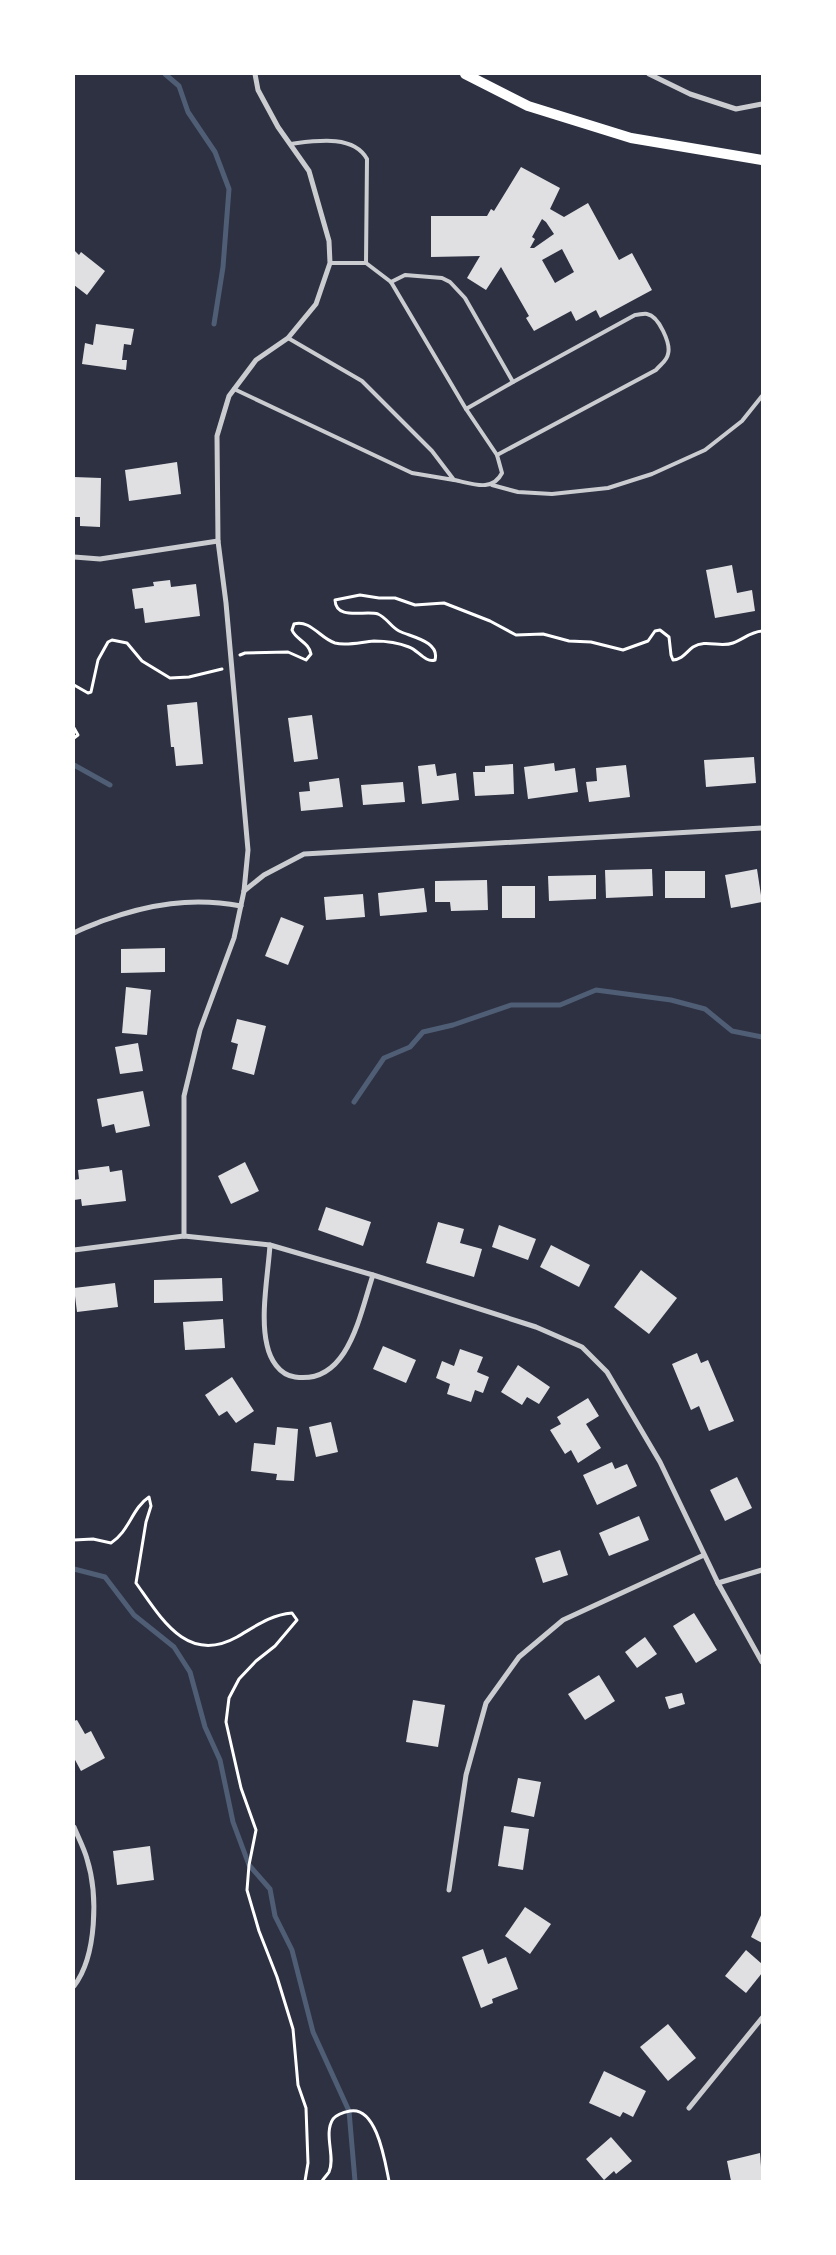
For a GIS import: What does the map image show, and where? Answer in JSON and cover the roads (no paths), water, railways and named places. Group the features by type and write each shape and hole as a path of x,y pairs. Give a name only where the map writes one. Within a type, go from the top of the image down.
{"main road":[{"path":"465,74 528,106 631,138 762,160"}],"street":[{"path":"184,1236 184,1096 200,1030 234,938 244,891 248,850 231,659 218,541 217,436 229,396 256,360 288,338 316,304 330,263 329,241 309,171 290,144 258,90 255,74"},
{"path":"649,74 690,94 736,108 762,104"},
{"path":"74,557 100,559 218,541"},
{"path":"244,891 264,875 304,854 762,828"},
{"path":"74,931 130,911 183,901 214,901 241,906"},
{"path":"74,1250 184,1236 270,1245 373,1275 536,1328 582,1348 607,1372 655,1454 718,1583 762,1662"},
{"path":"270,1245 264,1328 266,1343 270,1358 279,1369 292,1377 321,1376 337,1364 351,1342 373,1275"},
{"path":"449,1890 466,1775 486,1703 519,1657 562,1620 704,1554"},
{"path":"718,1583 762,1570"},
{"path":"74,1827 87,1860 94,1892 94,1924 81,1977 74,1986"},
{"path":"689,2108 762,2018"}],"lane":[{"path":"290,144 319,140 357,146 362,151 367,159 366,263"},
{"path":"330,263 366,263 391,282 466,409 497,456 502,473 498,481 492,485"},
{"path":"391,282 405,275 442,278 450,282 465,298 514,382"},
{"path":"466,409 635,315 647,314 652,316 667,337 669,352 666,359 656,370 497,456"},
{"path":"288,338 362,381 432,451 454,480"},
{"path":"234,389 412,473 480,485 492,485 518,492 552,494 608,488 652,474 705,450 742,421 762,396"}],"waterway":[{"path":"165,74 179,86 188,112 215,152 229,189 223,267 214,324"},
{"path":"74,765 110,785"},
{"path":"354,1102 384,1058 410,1047 423,1032 453,1025 511,1005 560,1005 596,990 671,1000 705,1009 732,1031 762,1037"},
{"path":"74,1569 105,1577 134,1615 174,1647 190,1672 205,1727 220,1760 233,1822 249,1865 270,1889 275,1916 292,1950 313,2032 349,2111 355,2181"}]}
